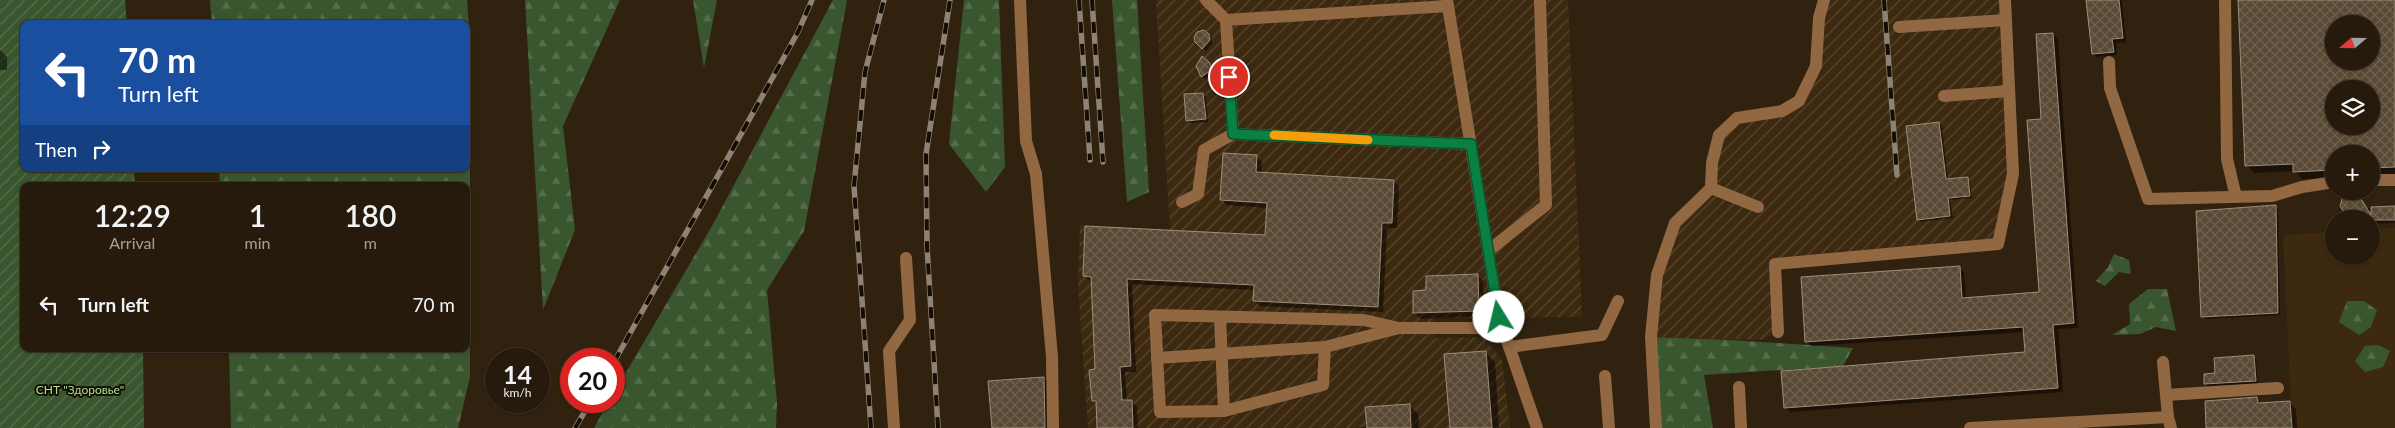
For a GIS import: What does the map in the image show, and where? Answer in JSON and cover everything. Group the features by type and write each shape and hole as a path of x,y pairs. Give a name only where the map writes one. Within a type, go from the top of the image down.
{"street":[{"path":"1020,0 1026,141 1036,174 1052,357 1053,428"},
{"path":"1206,0 1226,20 1233,134"},
{"path":"1488,251 1546,205 1540,0"},
{"path":"1656,428 1651,337 1657,275 1675,223 1711,188 1712,163 1719,135 1737,118 1782,111 1799,102 1816,66 1819,18 1824,0"},
{"path":"1778,332 1775,264 1998,244 2012,174 2005,0"},
{"path":"2225,0 2227,159 2236,197"},
{"path":"1226,20 1448,3 1499,317 1537,428"},
{"path":"1899,27 2006,20"},
{"path":"2109,62 2110,88 2148,199 2272,196 2302,187 2325,183"},
{"path":"1944,96 2009,91"},
{"path":"1182,202 1198,194 1204,150 1233,134 1471,144"},
{"path":"2380,180 2395,180"},
{"path":"1711,188 1758,207"},
{"path":"894,428 890,351 910,320 906,258"},
{"path":"1325,347 1323,385 1224,411 1160,412 1155,315 1364,320 1399,328 1490,328 1507,342 1602,335 1618,301"},
{"path":"1220,317 1224,411"},
{"path":"1157,358 1325,347 1399,328"},
{"path":"1970,428 2170,422 2163,362"},
{"path":"1605,376 1610,428"},
{"path":"1740,388 1741,428"},
{"path":"2166,396 2278,388"}],"shaded area":[{"path":"1156,0 1568,0 1582,317 1435,318 1435,338 1483,337 1502,360 1510,428 1088,428 1078,285 1080,225 1170,230"},
{"path":"1824,0 2009,0 2013,174 1998,244 1775,264 1778,332 1761,340 1651,337 1657,275 1675,223 1711,188 1719,135 1737,118 1782,111 1804,90"},
{"path":"2395,228 2395,428 2292,428 2283,235 2325,233 2325,265 2380,265 2380,229"}],"green space":[{"name":"СНТ \"Здоровье\"","path":"0,0 125,0 127,20 20,20 20,172 134,172 135,182 20,182 20,352 143,352 144,428 0,428"},
{"path":"210,0 467,0 468,20 212,20"},
{"path":"525,0 620,0 563,126 575,230 543,310"},
{"path":"693,0 717,0 704,68"},
{"path":"833,0 847,0 804,231 767,290 777,403 776,428 594,428 602,413 625,413 625,374 712,226"},
{"path":"964,0 999,0 1005,167 986,192 949,144"},
{"path":"1112,0 1137,0 1149,192 1127,202"},
{"path":"219,172 470,172 470,182 220,182"},
{"path":"2114,254 2129,260 2131,274 2119,272 2105,286 2096,281 2108,267"},
{"path":"2148,289 2167,289 2176,331 2156,327 2140,334 2112,335 2130,324 2129,304"},
{"path":"2347,301 2364,301 2377,310 2371,327 2359,335 2339,322"},
{"path":"1651,337 1853,348 1843,366 1704,375 1713,428 1656,428"},
{"path":"2378,345 2390,351 2383,367 2365,372 2355,361 2365,346"},
{"path":"229,352 470,352 470,377 458,428 231,428"}],"building":[{"path":"2086,0 2119,0 2123,38 2112,39 2114,52 2092,54"},
{"path":"2238,0 2395,0 2395,167 2380,168 2380,145 2325,145 2325,170 2293,172 2293,164 2245,166"},
{"path":"1204,30 1209,34 1210,40 1202,49 1195,42 1194,37 1197,32"},
{"path":"2053,33 2074,323 2053,325 2058,388 1784,408 1781,371 2025,352 2023,327 1805,342 1801,277 1960,266 1962,298 2039,292 2027,120 2041,119 2036,34"},
{"path":"1202,56 1211,66 1210,71 1201,77 1196,66"},
{"path":"1203,93 1206,119 1186,121 1184,94"},
{"path":"1939,122 1946,179 1968,177 1970,196 1948,198 1950,216 1917,220 1906,126"},
{"path":"1223,153 1257,155 1256,172 1394,180 1392,223 1382,223 1378,307 1253,301 1254,285 1127,279 1131,366 1120,367 1122,400 1132,400 1133,428 1097,428 1096,401 1092,401 1089,370 1095,369 1091,277 1083,276 1085,226 1265,235 1267,203 1220,200"},
{"path":"2342,200 2362,200 2368,210 2343,210 2340,206"},
{"path":"2276,205 2278,313 2201,317 2196,211"},
{"path":"2395,206 2395,220 2380,220 2380,210 2371,210 2371,207"},
{"path":"1478,274 1479,311 1413,313 1413,291 1426,290 1426,276"},
{"path":"1486,351 1492,428 1450,428 1444,354"},
{"path":"2254,355 2256,381 2204,384 2204,374 2215,373 2214,358"},
{"path":"1044,377 1045,428 992,428 988,381"},
{"path":"2257,397 2258,403 2290,401 2292,428 2206,428 2205,401"},
{"path":"1410,404 1411,428 1367,428 1365,407"}],"railway":[{"path":"622,348 798,32 812,0"},
{"path":"871,428 854,186 865,72 884,0"},
{"path":"938,428 927,246 926,154 950,0"},
{"path":"1079,0 1090,160"},
{"path":"1092,0 1103,162"},
{"path":"1884,0 1897,175"},
{"path":"575,428 584,413"}],"slow traffic":[{"path":"1274,135 1368,140"}],"route":[{"path":"1229,77 1233,134 1471,144 1499,317"}]}
